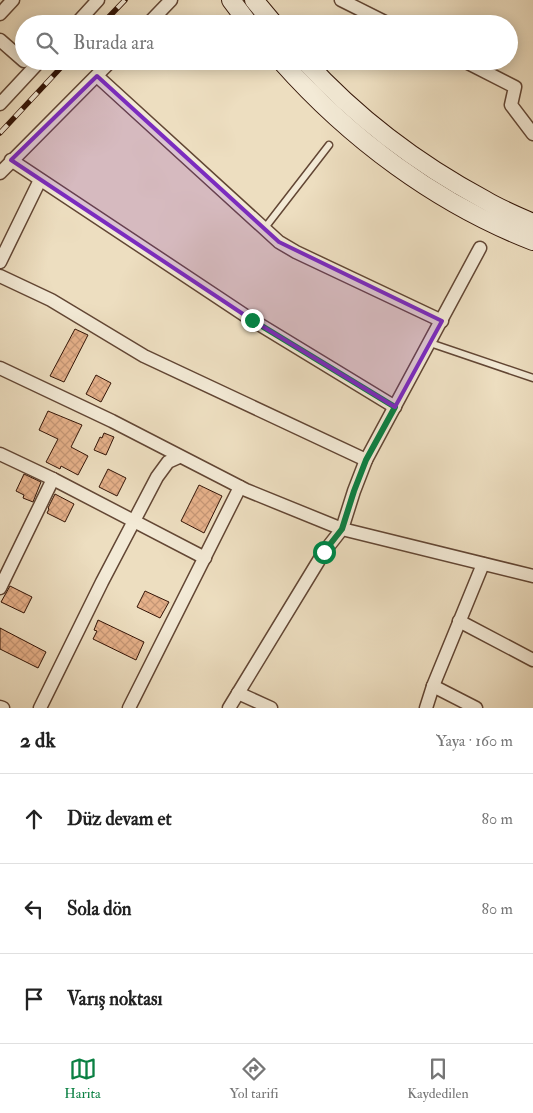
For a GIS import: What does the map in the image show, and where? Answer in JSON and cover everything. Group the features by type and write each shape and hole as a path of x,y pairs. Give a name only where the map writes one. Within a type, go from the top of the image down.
{"main road":[{"path":"231,0 242,15"},
{"path":"254,0 266,15"},
{"path":"289,70 346,125 394,164 441,196 533,241"},
{"path":"314,70 366,120 426,165 485,201 533,223"}],"street":[{"path":"0,14 13,0"},
{"path":"84,15 98,0"},
{"path":"157,15 171,0"},
{"path":"341,0 371,15"},
{"path":"0,40 15,52"},
{"path":"3,96 24,70"},
{"path":"0,173 103,70"},
{"path":"482,70 515,87 511,105 533,134"},
{"path":"97,76 279,242 296,252 442,321"},
{"path":"11,160 252,320 395,407"},
{"path":"0,262 40,180"},
{"path":"229,708 324,552 342,529 366,460 480,248"},
{"path":"0,276 51,300 144,356 366,460"},
{"path":"1,371 112,421 179,457 240,486 342,529 533,576"},
{"path":"0,454 134,520 205,558"},
{"path":"40,708 102,582 157,477 168,462 179,457"},
{"path":"0,588 53,479"},
{"path":"129,708 240,486"},
{"path":"426,708 482,564"},
{"path":"459,621 533,660"},
{"path":"433,686 476,708"},
{"path":"238,692 271,708"}],"lane":[{"path":"264,228 329,145"},
{"path":"430,342 533,378"}],"highlighted area":[{"path":"97,76 279,242 442,321 395,407 252,320 11,160"}],"building":[{"path":"75,329 88,335 64,382 50,376"},
{"path":"96,375 111,383 101,402 86,394"},
{"path":"48,411 82,425 71,447 88,456 78,475 61,466 60,469 46,462 58,439 39,430"},
{"path":"104,433 114,437 106,455 94,450"},
{"path":"108,469 126,478 117,496 99,487"},
{"path":"24,474 41,482 33,502 23,498 24,495 16,491"},
{"path":"199,485 222,496 204,533 181,521"},
{"path":"55,494 74,504 65,522 47,513"},
{"path":"10,586 32,597 24,613 1,602"},
{"path":"145,591 169,602 160,618 137,607"},
{"path":"98,620 144,642 136,660 93,639 97,631 94,630"},
{"path":"0,628 46,652 38,668 0,649"}],"railway":[{"path":"111,15 125,0"},
{"path":"0,133 59,70"}],"route":[{"path":"252,320 395,407 366,460 342,529 324,552"}]}
